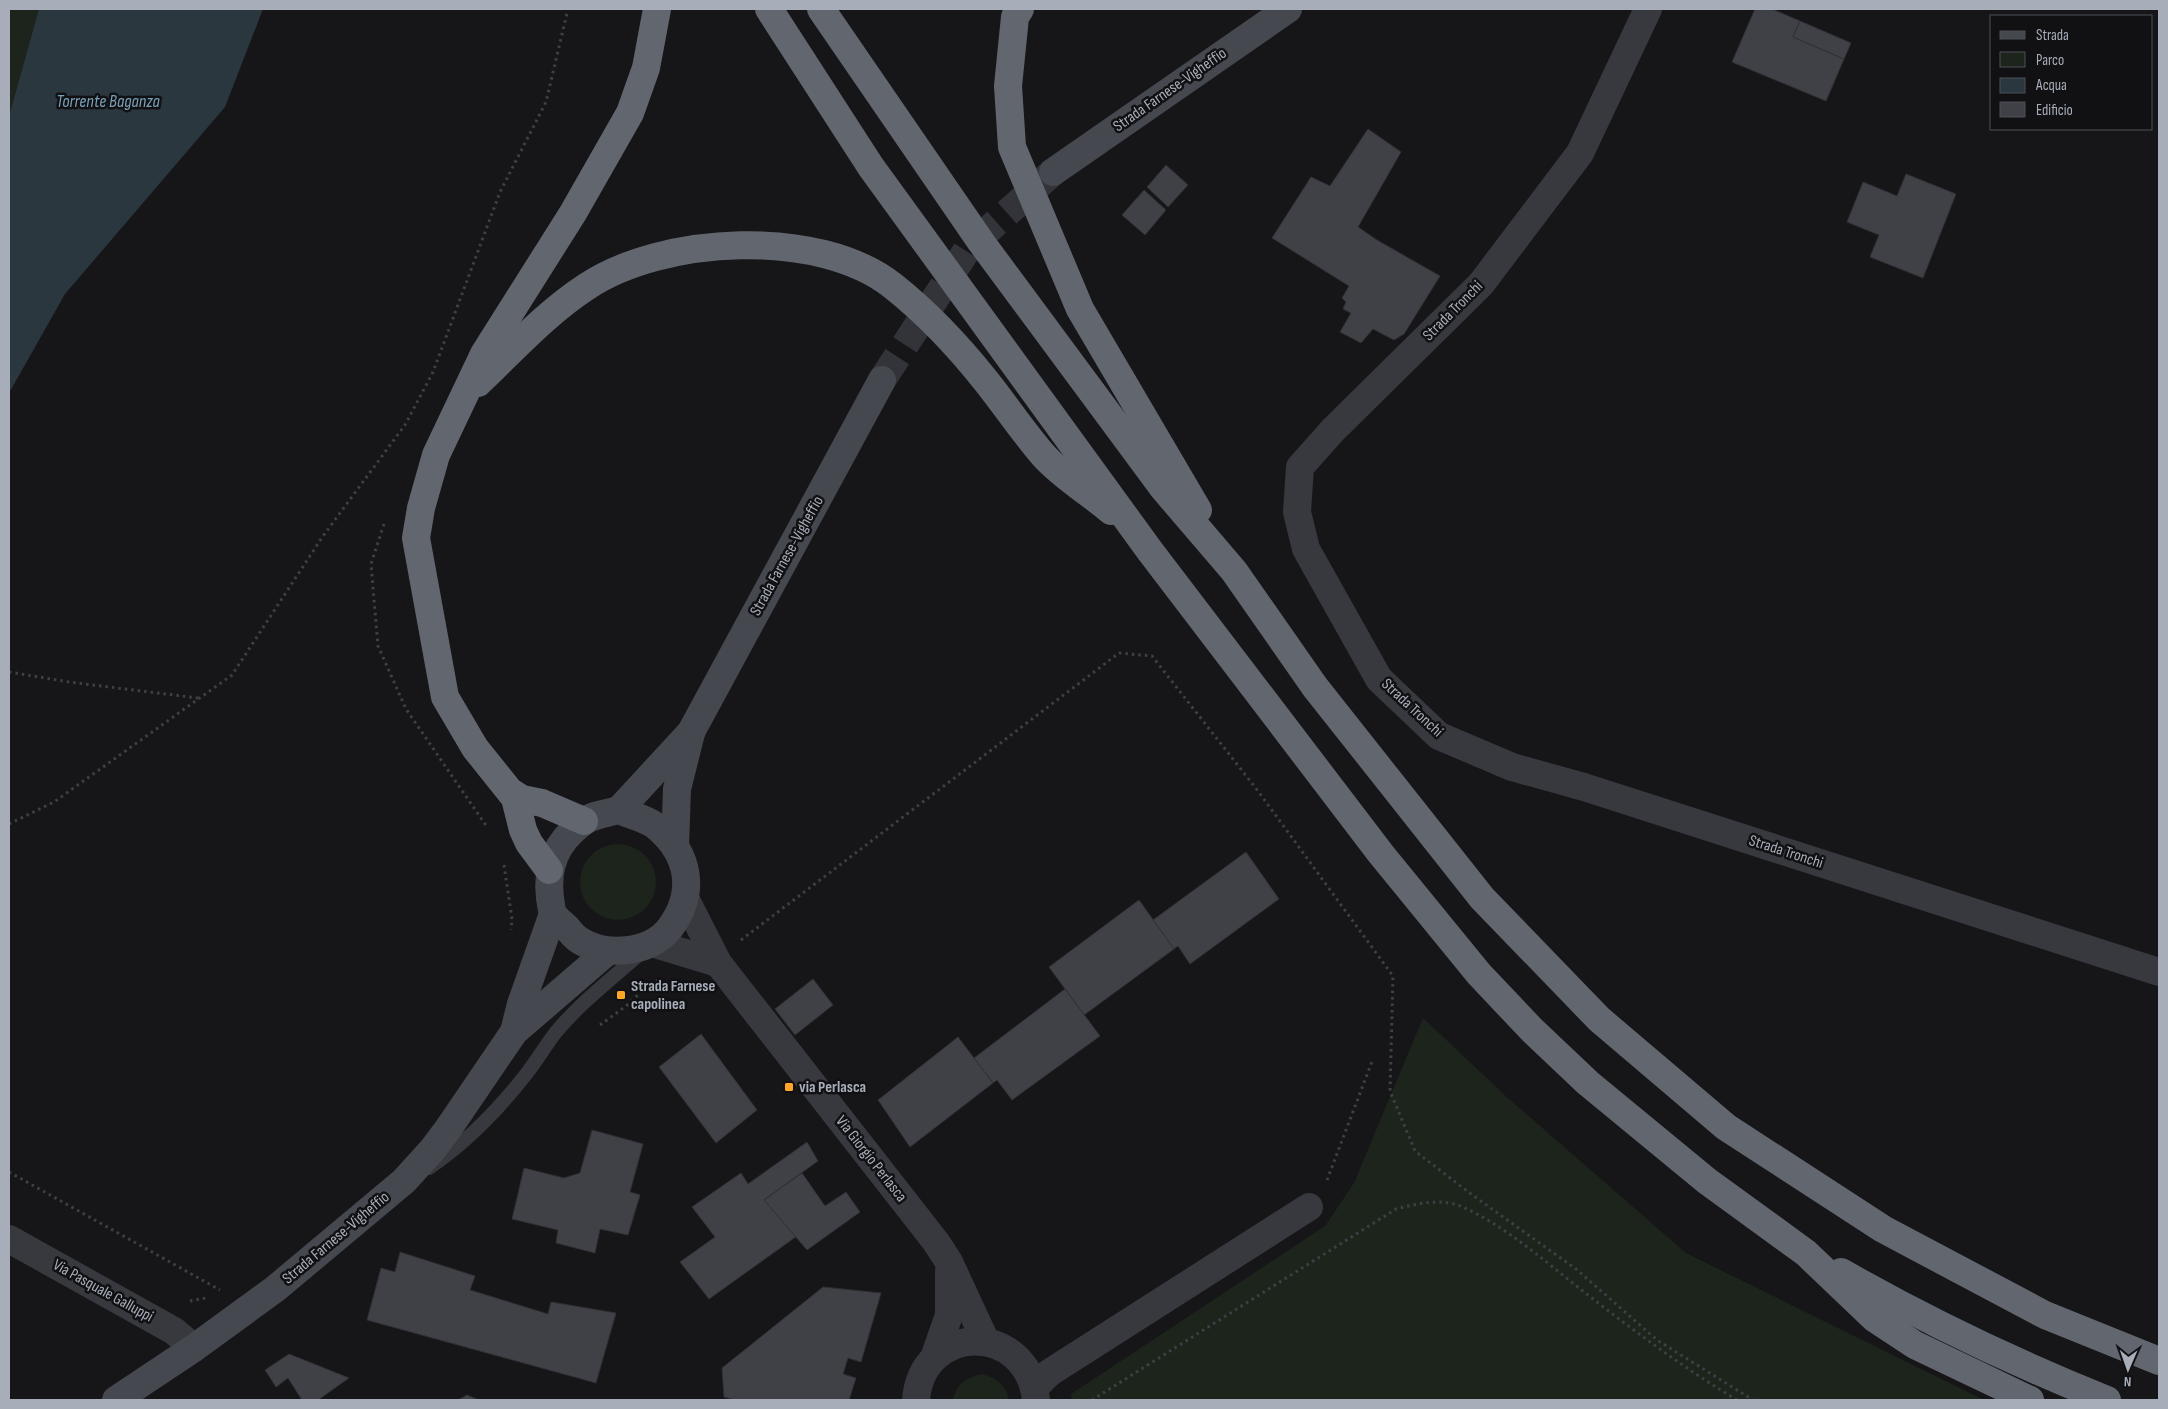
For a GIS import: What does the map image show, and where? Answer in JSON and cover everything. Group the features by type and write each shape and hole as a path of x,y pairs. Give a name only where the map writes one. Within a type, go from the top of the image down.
{"highway":[{"path":"549,870 542,864 528,843 521,824 517,804 511,792 475,748 445,697 416,538 430,474 444,438 493,338 558,238 630,113 648,60 657,9"},
{"path":"769,9 871,167 1150,551 1375,846 1479,974 1532,1030 1588,1083 1699,1175 1806,1253 1857,1302 1894,1332 1957,1367 2030,1400"},
{"path":"822,9 936,179 1025,304 1163,488 1234,571"},
{"path":"1020,9 1015,17 1008,86 1012,147 1080,309 1234,571 1316,687 1482,898 1598,1019 1726,1127 1883,1229 2044,1315 2159,1361"},
{"path":"462,402 473,388 509,352 558,307 587,286 616,271 646,259 708,246 741,244 770,246 827,256 853,264 891,284 973,366 1045,456 1075,484 1122,520 1150,551"},
{"path":"511,792 522,799 542,803 584,821"},
{"path":"1768,1226 1832,1267 1899,1306 2038,1372 2107,1400"}],"street":[{"name":"Strada Farnese-Vigheffio","path":"1053,172 1288,9"},
{"name":"Strada Tronchi","path":"1648,9 1580,152 1481,284 1333,430 1300,467 1297,512 1306,549 1379,679 1439,736 1512,767 1584,787 2159,972"},
{"name":"Strada Farnese-Vigheffio","path":"619,810 691,732 882,380"},
{"name":"Strada Farnese-Vigheffio","path":"675,847 677,789 691,732"},
{"path":"619,810 656,826 675,847 684,866 688,884 685,898 669,929 652,943 630,950 608,950 579,940 553,914 549,870 561,842 584,821 619,810"},
{"name":"Via Giorgio Perlasca","path":"685,898 718,963 936,1242 948,1262 986,1342"},
{"name":"Strada Farnese-Vigheffio","path":"514,1032 521,1004 553,914"},
{"path":"652,943 718,963"},
{"name":"Strada Farnese-Vigheffio","path":"116,1400 194,1348 248,1308 305,1264 404,1181 443,1136 514,1032 608,950"},
{"path":"1035,1394 1049,1373 1309,1207"},
{"name":"Via Pasquale Galluppi","path":"9,1238 174,1332 194,1348"},
{"path":"934,1358 949,1315 948,1262"},
{"path":"916,1400 917,1387 923,1372 934,1358 949,1347 967,1342 986,1342 1003,1348 1017,1357 1028,1371 1035,1394"}],"lane":[{"path":"404,1181 423,1172 451,1153 480,1127 521,1080 556,1033 574,1013 652,943"}],"path":[{"path":"9,824 54,802 232,675 323,536 405,425 432,372 500,192 546,102 568,9"},
{"path":"718,963 746,935 1119,653 1152,656 1258,791 1393,976 1390,1090 1415,1151 1471,1194 1576,1269 1657,1340 1753,1400"},
{"path":"9,672 69,682 198,698"},
{"path":"594,1030 626,1006 650,984 668,976"},
{"path":"1309,1207 1319,1195 1327,1180 1373,1059"},
{"path":"9,1172 223,1292 248,1308"},
{"path":"1092,1400 1396,1209 1427,1202 1459,1206 1509,1233 1617,1318 1704,1380 1737,1400"}],"green space":[{"path":"9,9 39,9 9,116"},
{"path":"618,844 632,847 645,855 653,868 656,882 653,896 645,909 632,917 618,920 604,917 591,909 583,896 580,882 583,868 591,855 604,847"},
{"path":"1423,1018 1508,1098 1686,1253 1984,1400 1072,1400 1071,1394 1325,1226 1354,1183"},
{"path":"982,1374 1000,1383 1006,1390 1009,1400 953,1400 954,1394 963,1382"}],"water":[{"name":"Torrente Baganza","path":"39,9 263,9 225,107 65,294 9,393 9,116"}],"building":[{"path":"1755,9 1772,9 1800,21 1793,37 1844,59 1826,101 1732,62"},
{"path":"1800,21 1851,43 1844,59 1793,37"},
{"path":"1368,129 1401,152 1358,227 1440,276 1404,334 1394,340 1373,329 1361,343 1340,332 1351,313 1343,309 1346,302 1342,298 1349,286 1272,238 1311,177 1330,186"},
{"path":"1166,165 1188,185 1168,207 1147,187"},
{"path":"1906,174 1956,194 1923,278 1870,257 1879,235 1847,222 1863,182 1897,196"},
{"path":"1144,190 1166,210 1145,235 1122,215"},
{"path":"1246,852 1279,899 1190,964 1178,946 1174,949 1153,920"},
{"path":"1139,900 1174,949 1084,1015 1049,967"},
{"path":"813,979 833,1005 795,1035 775,1009"},
{"path":"1065,989 1100,1036 1012,1100 997,1080 993,1083 974,1058"},
{"path":"701,1034 757,1110 716,1143 659,1067"},
{"path":"958,1037 993,1083 910,1147 878,1100"},
{"path":"592,1130 643,1144 630,1192 640,1195 628,1235 600,1229 595,1253 556,1243 558,1230 512,1219 524,1168 564,1178 580,1173"},
{"path":"807,1142 818,1161 764,1200 797,1236 709,1299 680,1262 715,1237 692,1207 741,1173 748,1184"},
{"path":"802,1173 825,1206 846,1192 860,1212 807,1250 764,1200"},
{"path":"400,1252 475,1276 470,1290 548,1314 551,1302 616,1313 596,1383 367,1320 381,1268 395,1272"},
{"path":"823,1287 881,1293 861,1362 848,1358 843,1374 856,1378 849,1400 735,1400 724,1397 722,1368"},
{"path":"289,1354 349,1378 318,1400 302,1400 288,1378 276,1387 265,1370"},
{"path":"467,1395 479,1400 458,1400"}],"tunnel":[{"path":"882,380 969,247 1053,172"}],"place":[{"name":"Strada Farnese capolinea","path":"621,995"},
{"name":"via Perlasca","path":"789,1087"}]}
